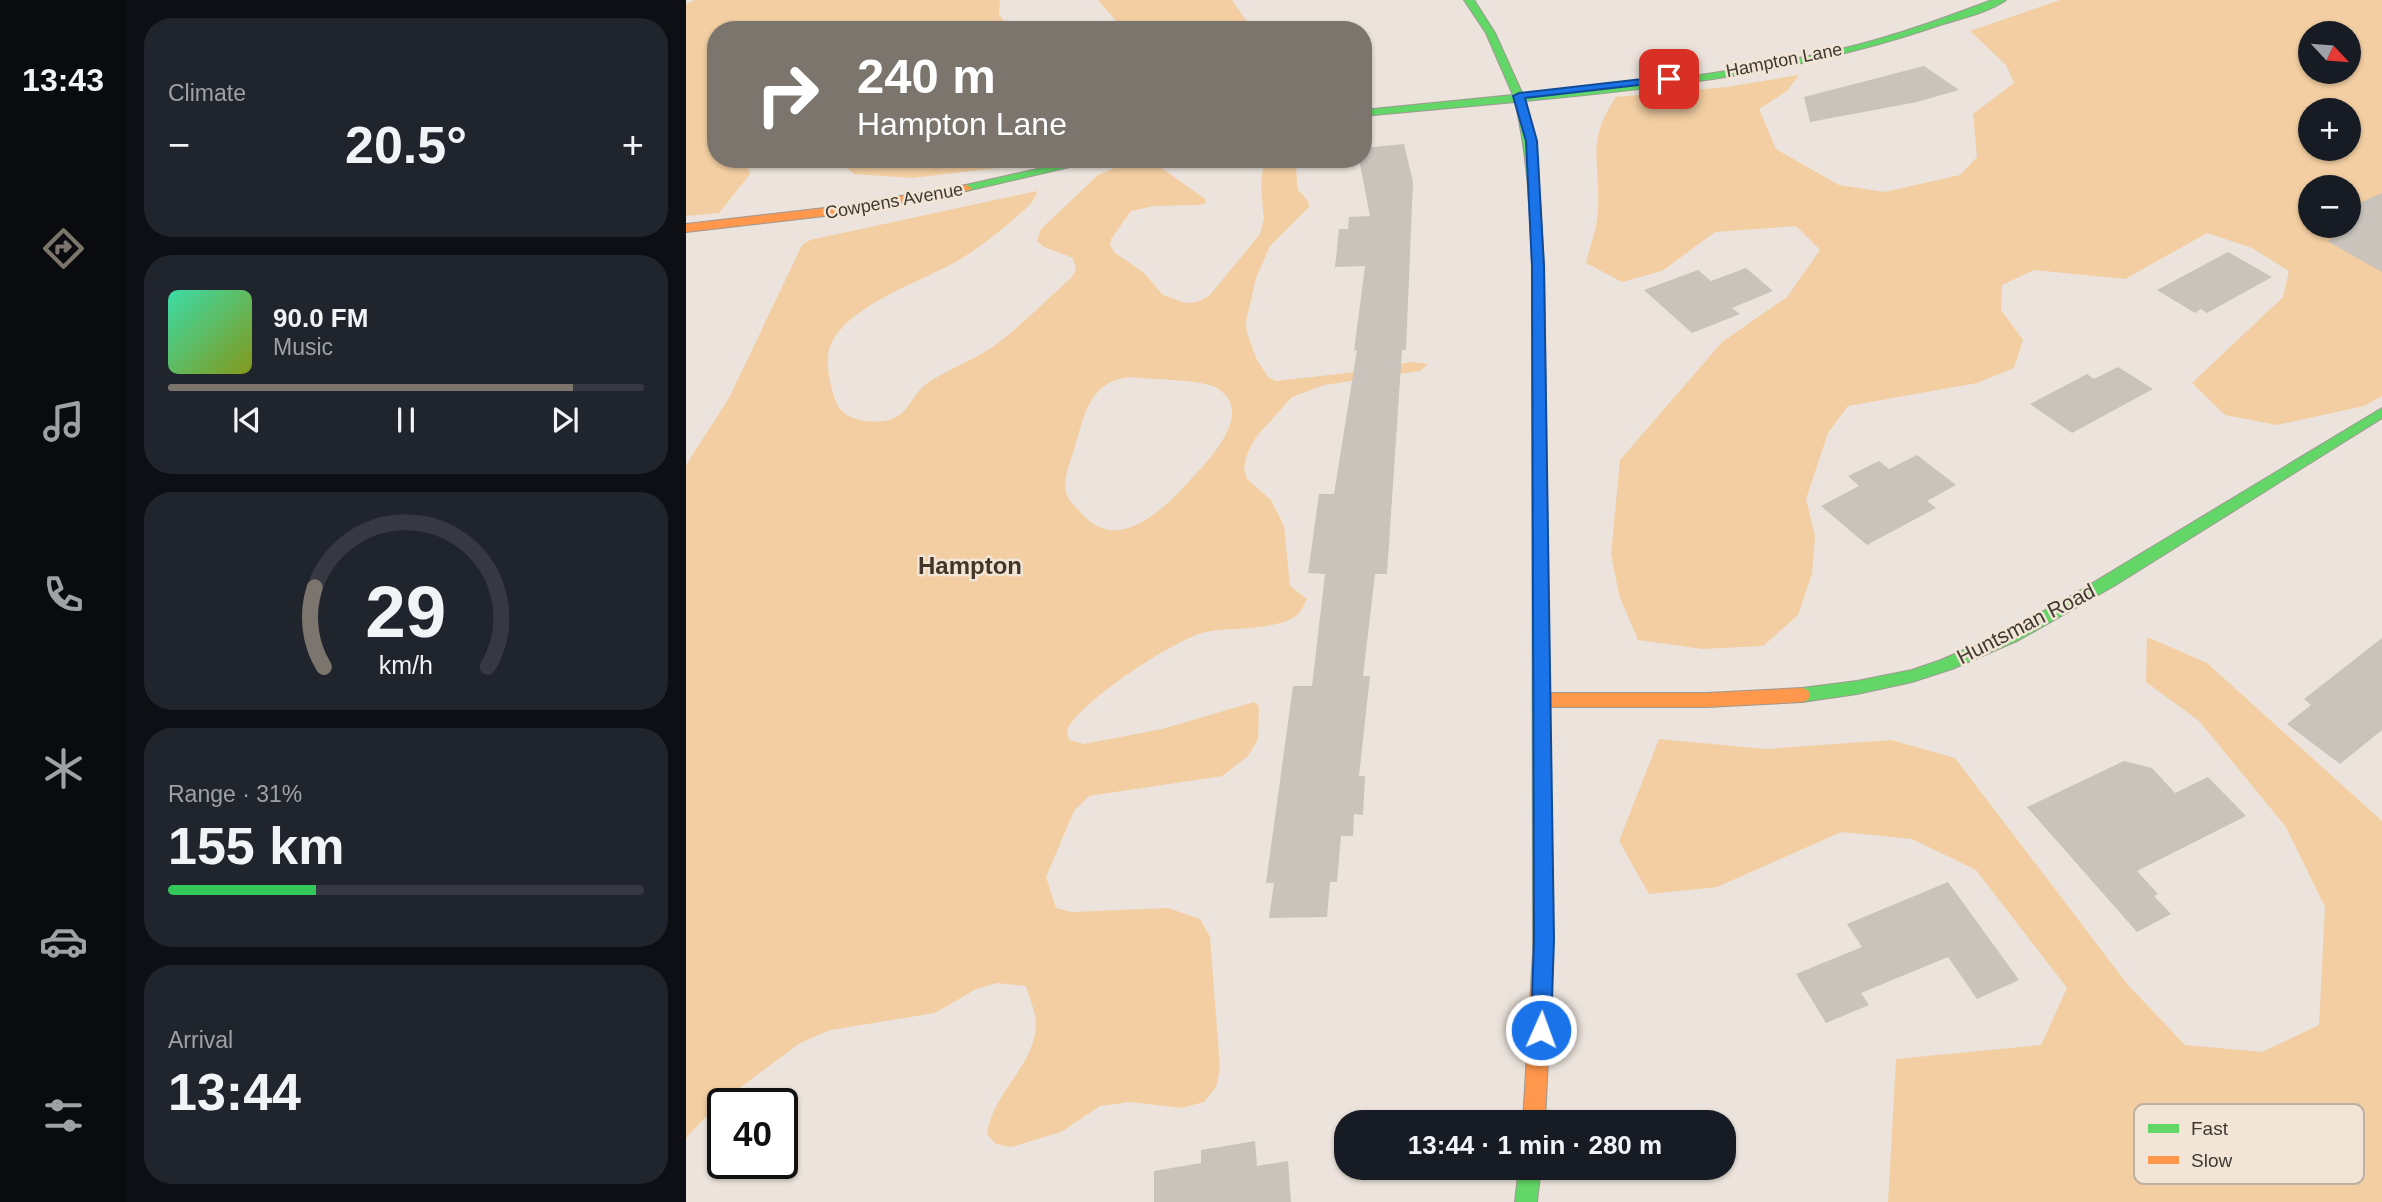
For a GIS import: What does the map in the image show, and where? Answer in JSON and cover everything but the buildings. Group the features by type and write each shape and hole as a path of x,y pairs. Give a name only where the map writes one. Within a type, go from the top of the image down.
{"street":[{"path":"1469,0 1488,26 1519,96 1531,141 1538,266 1544,939 1535,1110"},
{"name":"Hampton Lane","path":"1519,96 1694,76 1792,61 1907,32 2001,0"},
{"path":"1372,112 1519,96"},
{"name":"Cowpens Avenue","path":"686,228 776,220 908,200 1057,168"},
{"name":"Huntsman Road","path":"1541,700 1809,695 1874,685 1972,655 2067,607 2382,412"},
{"path":"1526,1202 1529,1180"}],"shaded area":[{"path":"695,0 1000,0 999,14 1003,21 707,21 707,168 748,168 750,174 719,213 686,216 686,4"},
{"path":"1098,0 1232,0 1246,21 1116,21"},
{"path":"2060,0 2382,0 2382,396 2364,406 2277,425 2225,415 2192,383 2283,297 2289,271 2252,248 2207,233 2125,279 2034,270 2002,285 2001,310 2023,340 2014,368 1977,383 1848,406 1828,433 1806,499 1815,536 1812,574 1798,615 1763,646 1702,649 1638,640 1619,595 1611,554 1620,460 1722,342 1787,297 1820,250 1796,226 1715,232 1662,271 1622,282 1586,263 1598,216 1598,139 1607,112 1616,97 1727,87 1799,75 1787,91 1759,109 1776,149 1839,185 1884,192 1960,175 1977,157 1973,114 2014,83 2006,65 1970,31"},
{"path":"847,168 997,168 912,178 854,174"},
{"path":"1115,168 1162,168 1205,199 1206,203 1199,205 1154,206 1131,211 1111,239 1110,245 1115,253 1143,272 1163,295 1185,303 1197,302 1209,296 1260,234 1264,219 1261,187 1263,168 1296,168 1298,190 1308,201 1309,207 1270,246 1256,278 1246,322 1257,360 1269,378 1276,381 1348,373 1411,362 1428,364 1420,371 1324,385 1292,397 1256,437 1247,454 1244,468 1247,479 1271,500 1284,526 1290,586 1307,599 1301,610 1281,623 1205,632 1172,647 1129,673 1090,703 1067,730 1069,740 1084,744 1162,729 1254,702 1259,706 1258,739 1248,756 1222,776 1089,796 1074,811 1046,877 1056,908 1072,912 1168,908 1200,919 1210,937 1220,1068 1216,1087 1204,1102 1181,1108 1130,1102 1100,1106 1061,1132 1011,1147 996,1144 987,1134 991,1119 1029,1053 1036,1024 1026,986 997,983 976,989 935,1013 830,1030 800,1043 740,1088 707,1088 707,1116 686,1138 686,465 729,398 802,245 810,240 1037,191 1028,206 976,249 950,265 882,298 850,320 838,333 828,353 828,368 837,404 853,418 883,421 901,414 926,384 983,353 1001,340 1071,278 1076,270 1073,258 1044,247 1037,241 1041,229 1098,175","holes":["1131,377 1207,384 1227,397 1232,407 1232,418 1214,452 1168,503 1155,514 1125,529 1110,530 1095,525 1081,513 1068,497 1066,476 1085,413 1097,392 1117,380"]},
{"path":"2147,637 2207,663 2382,821 2382,1202 1888,1202 1896,1059 2041,1045 2067,988 1976,870 1912,839 1841,832 1717,887 1649,894 1619,841 1659,739 1765,749 1891,740 1955,758 2128,985 2185,1045 2262,1052 2319,1025 2325,907 2286,827 2199,721 2146,682"}],"traffic: fast":[{"path":"1469,0 1507,65 1518,96 1532,159 1535,192 1538,266 1543,952"},
{"path":"1372,112 1607,90 1729,74 1849,50 1926,27 2001,0"},
{"path":"966,188 1058,168"},
{"path":"1802,695 1857,688 1912,676 1946,665 2013,636 2108,582 2382,412"},
{"path":"1526,1202 1529,1180"}],"traffic: slow":[{"path":"686,228 842,210 966,188"},
{"path":"1541,700 1707,700 1802,695"},
{"path":"1535,1110 1543,952"}],"district":[{"name":"Hampton","path":"970,566"}],"route":[{"path":"1541,1030 1544,939 1538,266 1534,166 1527,122 1519,96 1669,79"}]}
